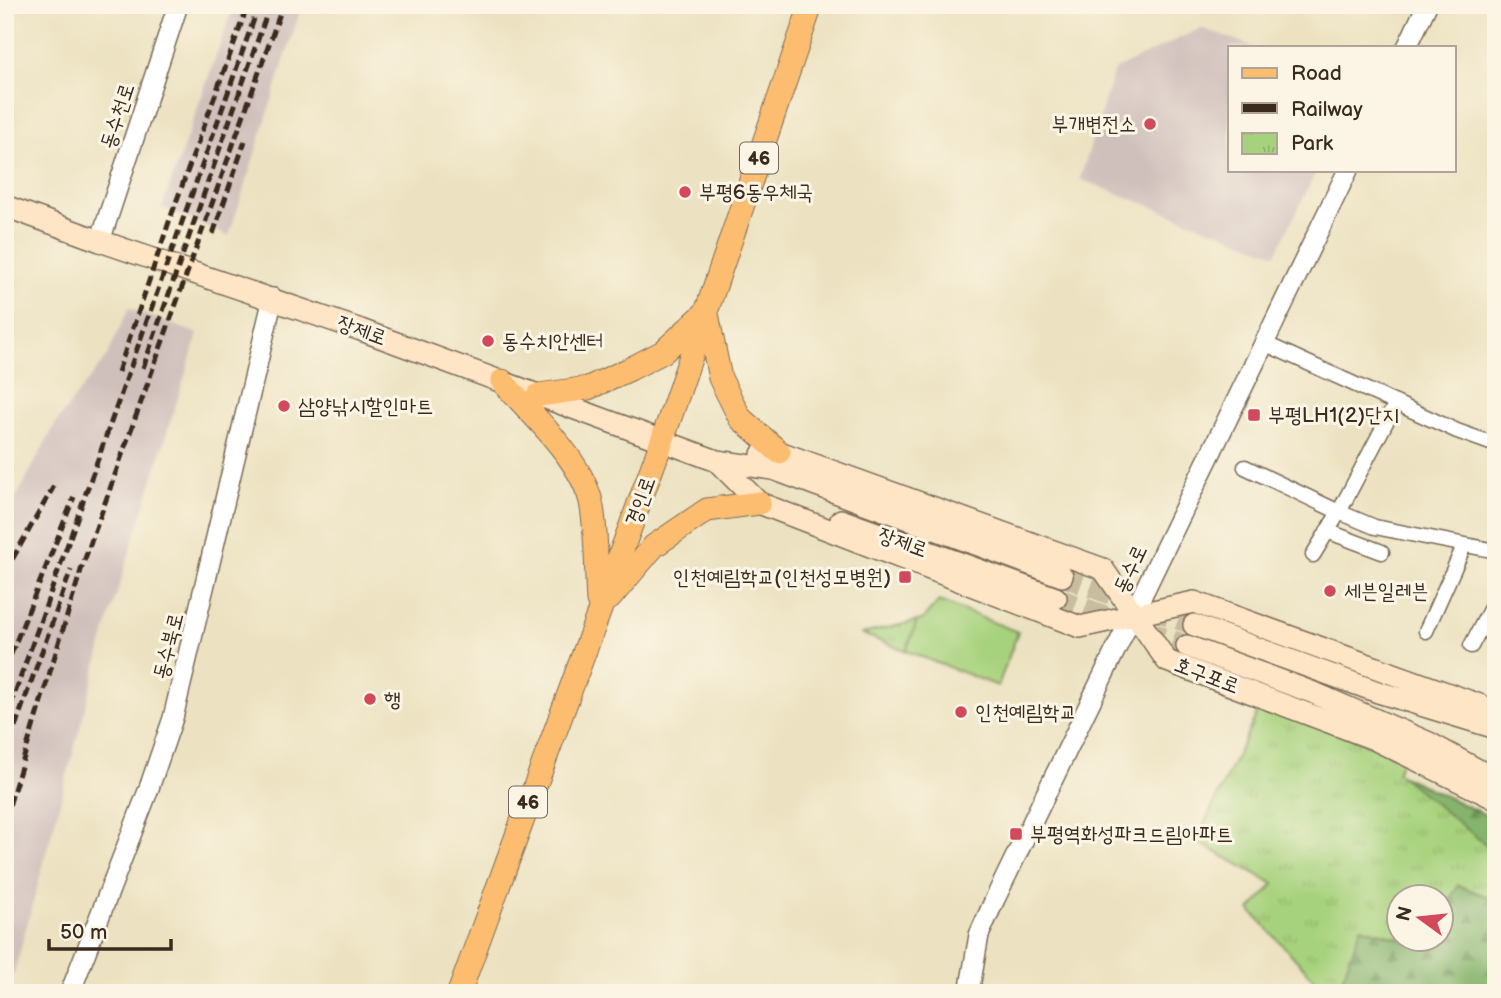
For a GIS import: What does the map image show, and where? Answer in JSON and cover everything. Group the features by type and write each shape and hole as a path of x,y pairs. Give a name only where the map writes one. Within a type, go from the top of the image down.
{"main road":[{"name":"경인로","path":"458,993 662,440 811,5"},
{"name":"장제로","path":"5,206 100,241 272,298 717,461 773,469 1062,576"},
{"path":"539,395 588,388 641,363 663,352 707,312"},
{"path":"707,312 720,378 740,418 779,452"},
{"path":"502,382 551,436 583,479 590,500 599,611"},
{"path":"717,461 779,452"},
{"name":"호구포로","path":"779,452 1103,569 1167,661 1374,739 1496,799"},
{"name":"장제로","path":"717,461 762,491 1056,598"},
{"path":"717,461 759,503 1080,627 1194,602 1496,711"},
{"path":"599,611 654,546 708,510 759,503"},
{"name":"호구포로","path":"1194,625 1378,692 1496,728"},
{"name":"호구포로","path":"1187,646 1339,704 1429,743 1496,780"}],"street":[{"name":"동수천로","path":"100,241 178,5"},
{"path":"1407,46 1427,5"},
{"name":"동수로","path":"969,993 979,935 995,899 1347,172"},
{"name":"동수북로","path":"70,993 173,718 272,298"},
{"path":"1264,343 1457,431 1496,445"},
{"path":"1313,555 1339,512 1396,403"},
{"path":"1245,467 1375,527 1496,551"},
{"path":"1327,531 1382,552"},
{"path":"1426,631 1465,546"},
{"path":"1471,646 1496,597"}],"shaded area":[{"path":"234,5 302,5 229,236 162,208"},
{"path":"1201,28 1252,46 1228,46 1228,172 1316,172 1276,254 1080,179 1114,70"},
{"path":"129,308 198,334 111,612 15,970 5,993 5,518 56,423 107,356"}],"green space":[{"path":"939,601 1018,632 998,686 906,651 917,621 922,620"},
{"path":"917,621 906,651 862,634"},
{"path":"1263,701 1402,759 1397,773 1496,853 1496,900 1458,885 1456,889 1456,883 1386,883 1386,934 1361,927 1337,993 1313,993 1315,980 1250,910 1274,884 1196,841"},
{"path":"1396,773 1496,820 1496,853"},
{"path":"1458,885 1496,900 1496,993 1337,993 1361,927 1386,935 1386,953 1456,953"}],"tunnel":[{"path":"1062,576 1194,625"},
{"path":"1056,598 1187,646"}],"railway":[{"path":"118,372 248,5"},
{"path":"5,721 259,5"},
{"path":"143,368 270,5"},
{"path":"5,819 82,567 283,5"},
{"path":"213,234 245,141"},
{"path":"5,572 54,486"},
{"path":"5,669 74,497"},
{"path":"5,755 71,570"}],"place":[{"name":"부개변전소","path":"1150,124"},
{"name":"부평6동우체국","path":"685,192"},
{"name":"동수치안센터","path":"488,341"},
{"name":"삼양낚시할인마트","path":"284,406"},
{"name":"부평LH1(2)단지","path":"1254,415"},
{"name":"인천예림학교(인천성모병원)","path":"905,577"},
{"name":"세븐일레븐","path":"1330,591"},
{"name":"행","path":"370,699"},
{"name":"인천예림학교","path":"961,712"},
{"name":"부평역화성파크드림아파트","path":"1016,834"}]}
